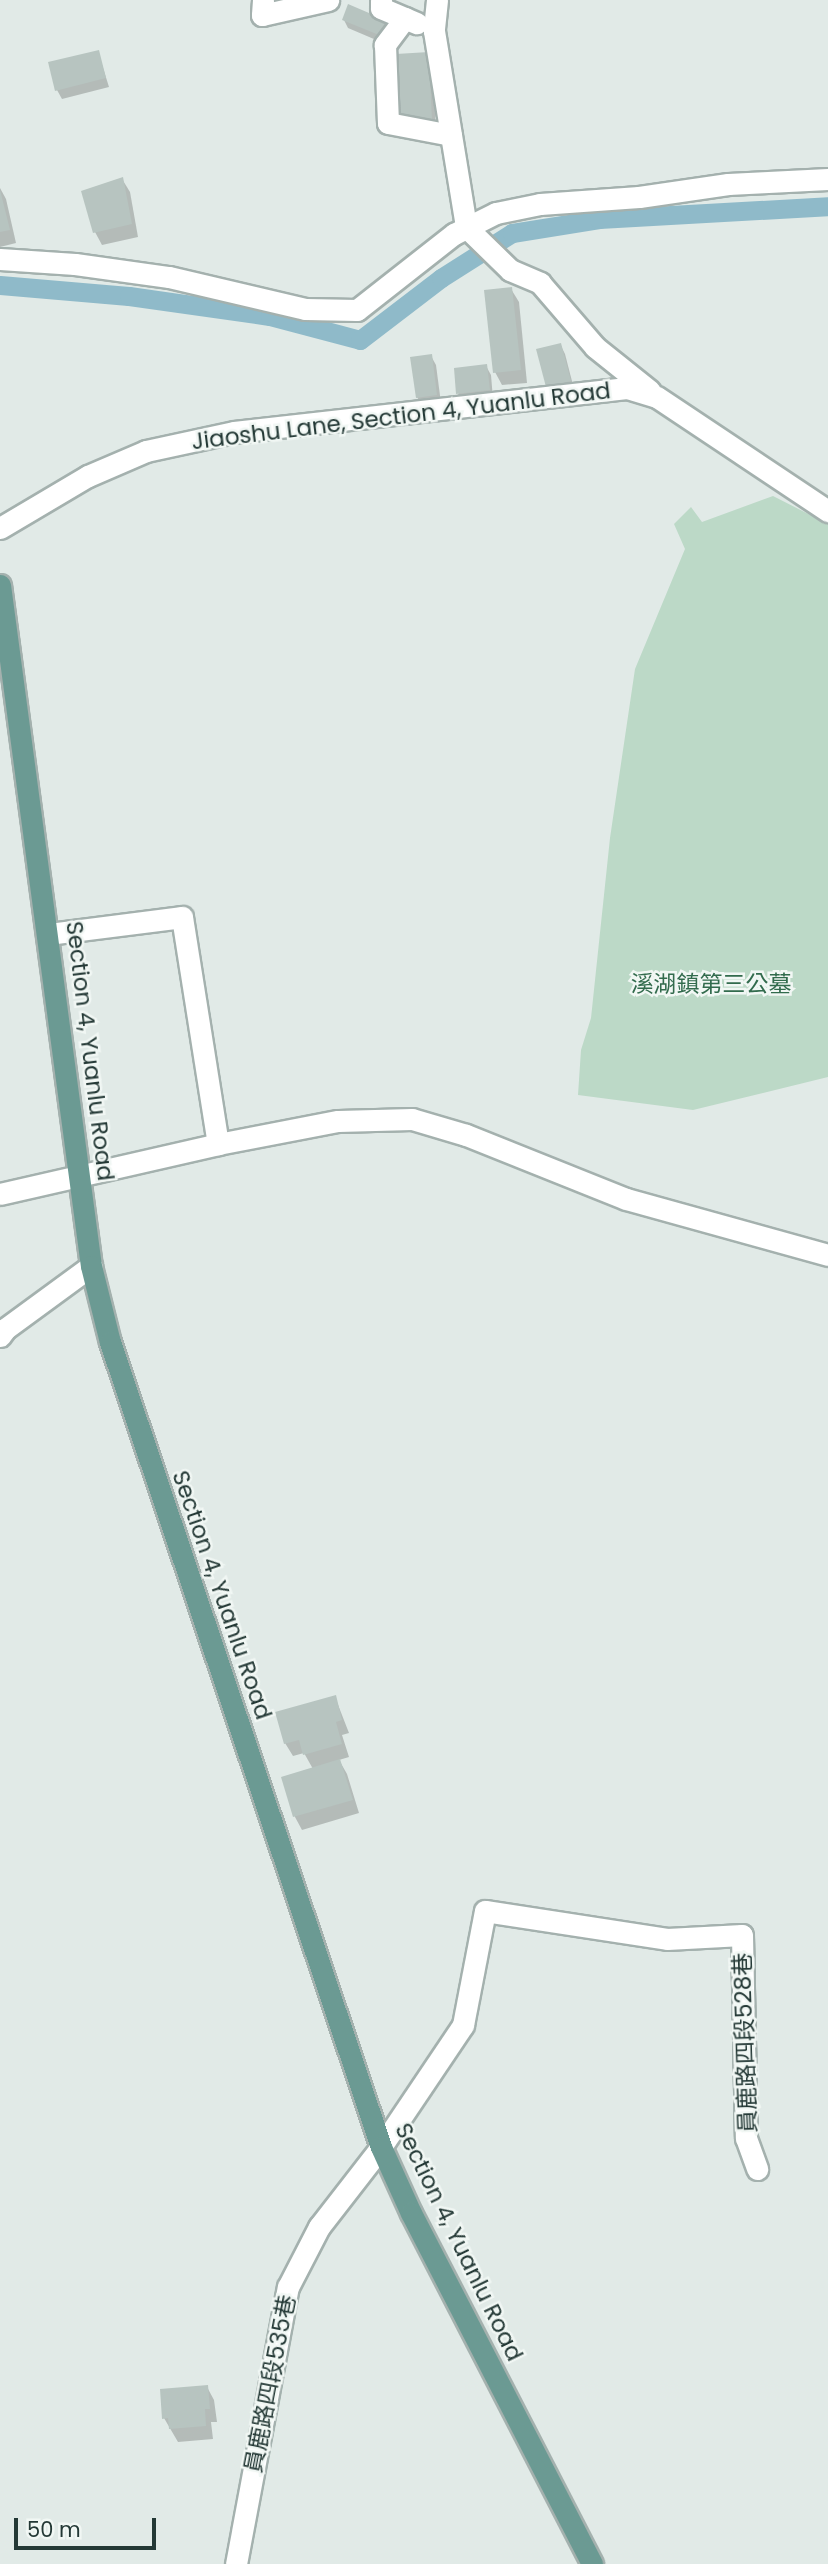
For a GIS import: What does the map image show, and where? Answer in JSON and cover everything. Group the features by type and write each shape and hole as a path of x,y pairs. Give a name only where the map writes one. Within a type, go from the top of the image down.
{"main road":[{"name":"Section 4, Yuanlu Road","path":"0,585 91,1266 110,1342 381,2147 411,2213 592,2564"}],"street":[{"path":"263,0 262,15 328,0"},
{"path":"437,0 434,31 466,227 510,270 540,283 595,347 657,397"},
{"path":"377,3 434,31"},
{"path":"405,18 385,45 388,123 451,135"},
{"path":"0,258 75,264 169,277 305,309 356,310 466,227 496,213 540,204 639,197 728,184 828,179"},
{"name":"Jiaoshu Lane, Section 4, Yuanlu Road","path":"0,528 88,476 146,451 234,432 599,389 627,388 657,397 828,511"},
{"path":"48,934 182,917 218,1144"},
{"path":"0,1194 218,1144 338,1121 412,1119 466,1135 626,1199 828,1255"},
{"path":"0,1336 5,1329 91,1266"},
{"name":"員鹿路四段528巷","path":"381,2147 463,2025 485,1911 667,1939 743,1934 746,2138 757,2169"},
{"name":"員鹿路四段535巷","path":"236,2564 288,2287 319,2227 381,2147"}],"green space":[{"name":"溪湖鎮第三公墓","path":"773,496 828,524 828,1077 693,1110 578,1095 581,1050 591,1018 610,838 635,669 685,549 674,524 691,507 702,522"}],"building":[{"path":"348,4 390,22 384,37 342,20"},
{"path":"99,50 106,78 55,91 48,62"},
{"path":"429,52 432,121 399,123 396,54"},
{"path":"123,177 132,224 93,233 81,191"},
{"path":"0,190 10,230 0,232"},
{"path":"512,287 521,370 493,373 484,290"},
{"path":"561,343 571,381 546,387 536,349"},
{"path":"432,354 437,395 416,398 410,357"},
{"path":"487,364 490,390 456,394 454,368"},
{"path":"336,1695 342,1720 336,1722 342,1744 303,1755 299,1740 284,1744 275,1712"},
{"path":"340,1759 353,1800 293,1817 281,1777"},
{"path":"208,2385 210,2409 205,2409 206,2426 169,2429 168,2418 162,2419 160,2389"}],"waterway":[{"path":"0,285 129,296 270,316 360,340 441,278 512,233 599,219 828,206"}]}
